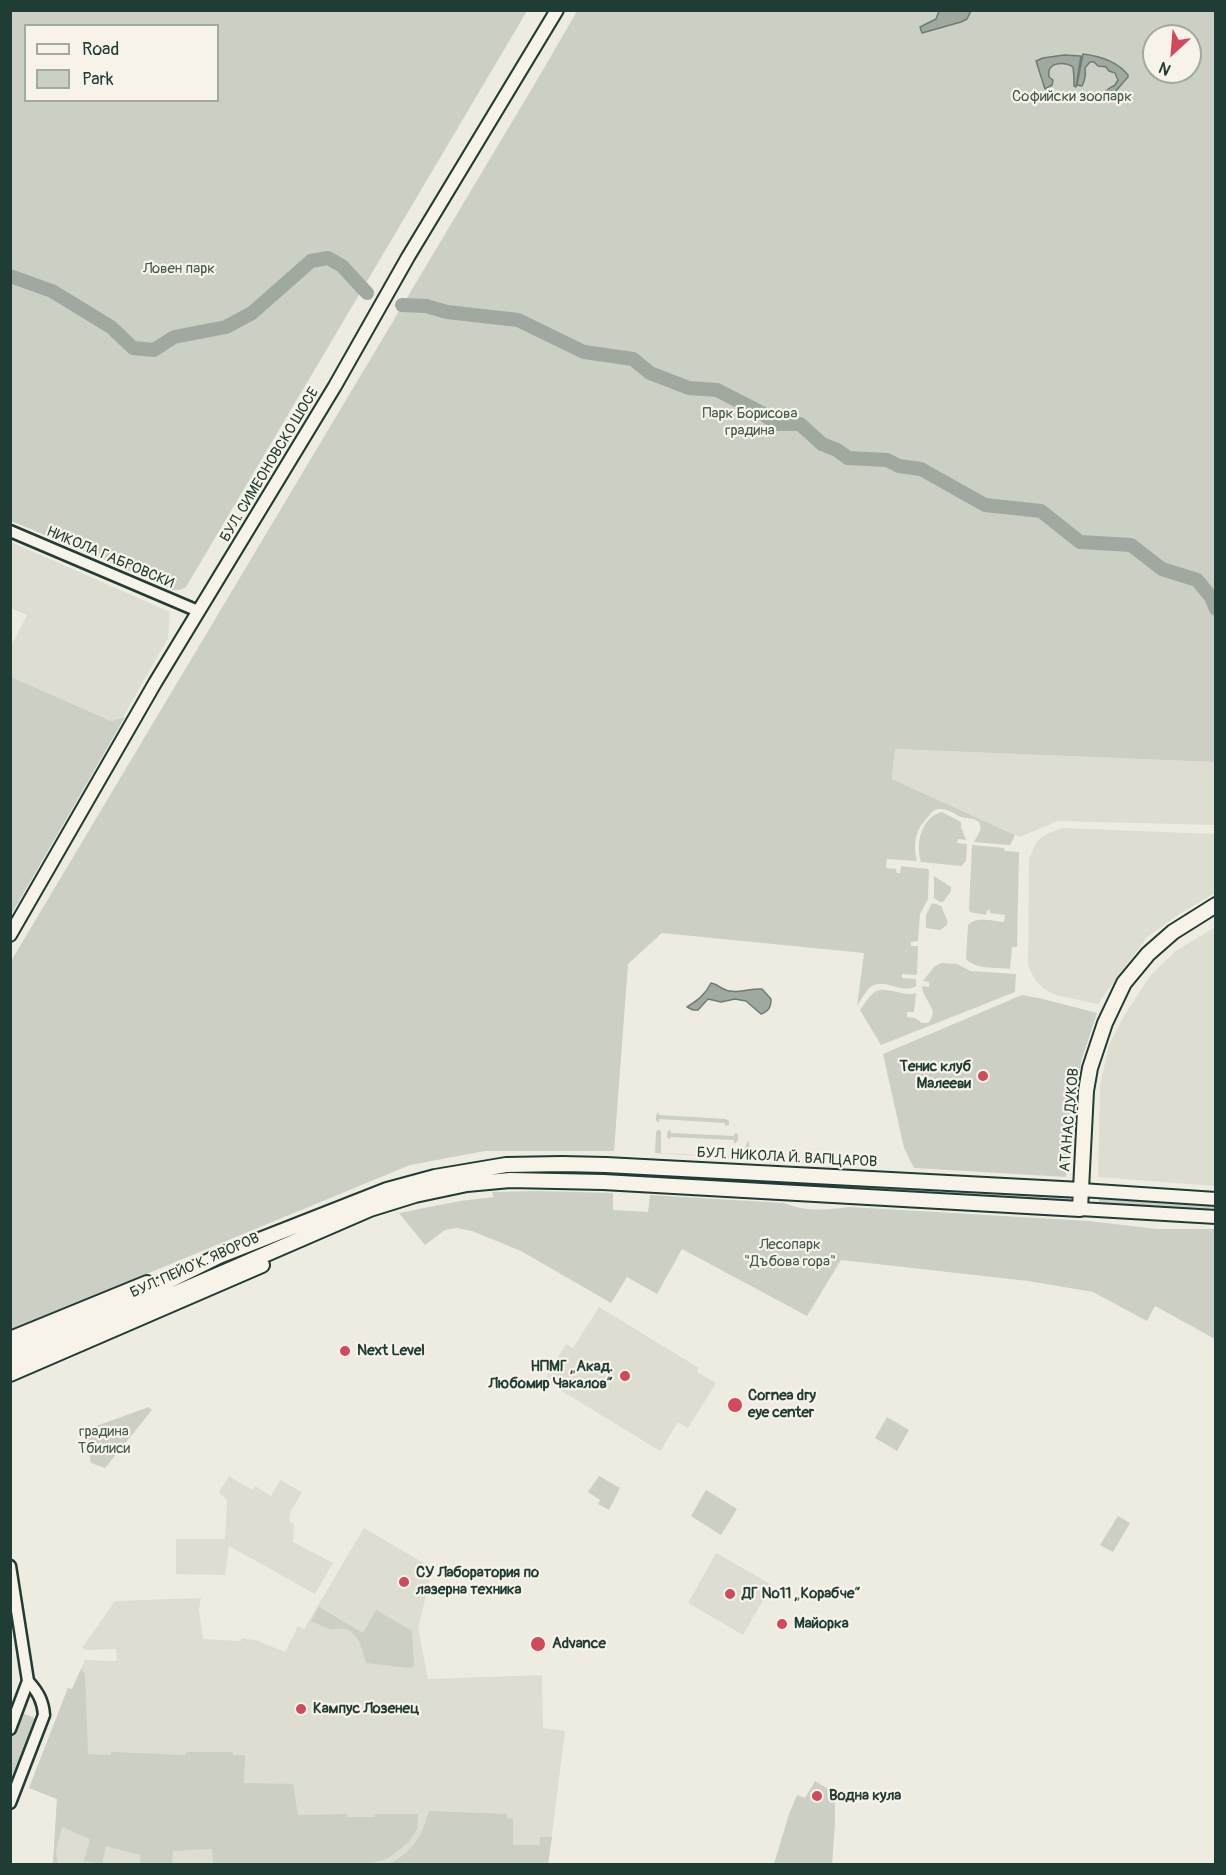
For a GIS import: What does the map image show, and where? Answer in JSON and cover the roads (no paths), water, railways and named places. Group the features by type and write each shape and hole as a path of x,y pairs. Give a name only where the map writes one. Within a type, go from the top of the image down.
{"main road":[{"name":"БУЛ. СИМЕОНОВСКО ШОСЕ","path":"10,935 198,612 335,386 403,266 557,10"},
{"name":"АТАНАС ДУКОВ","path":"1080,1209 1088,1078 1101,1033 1124,983 1148,954 1173,932 1215,904"},
{"name":"АТАНАС ДУКОВ","path":"1116,1003 1162,950 1215,913"},
{"name":"БУЛ. НИКОЛА Й. ВАПЦАРОВ","path":"366,1204 409,1184 466,1171 506,1165 541,1164 656,1167 1215,1199"},
{"name":"БУЛ. ПЕЙО К. ЯВОРОВ","path":"10,1361 30,1347 219,1256 366,1204 393,1201 467,1184 524,1180 603,1182 1080,1209"},
{"name":"БУЛ. ПЕЙО К. ЯВОРОВ","path":"10,1350 30,1347 153,1303 366,1204"},
{"path":"10,1374 259,1267 334,1232 366,1204"},
{"path":"1080,1209 1215,1217"},
{"path":"10,1339 219,1256"}],"street":[{"name":"НИКОЛА ГАБРОВСКИ","path":"10,531 198,612"},
{"path":"10,1566 28,1681 10,1730"},
{"path":"10,1803 44,1715 38,1692 28,1681"}],"waterway":[{"path":"10,276 52,291 111,327 133,348 154,350 174,337 226,327 252,313 311,261 328,258 342,266 367,293"},
{"path":"402,305 426,306 447,312 518,320 584,352 633,359 650,373 689,388 717,390 762,413 776,424 800,424 822,444 837,450 848,458 887,460 899,466 921,469 985,505 1041,511 1080,542 1131,545 1162,569 1197,580 1211,597 1216,609"}],"place":[{"name":"Тенис клуб Малееви","path":"983,1076"},
{"name":"Next Level","path":"345,1351"},
{"name":"НПМГ „Акад. Любомир Чакалов“","path":"625,1376"},
{"name":"Cornea dry eye center","path":"735,1405"},
{"name":"СУ Лаборатория по лазерна техника","path":"404,1582"},
{"name":"ДГ №11 „Корабче“","path":"730,1594"},
{"name":"Майорка","path":"782,1624"},
{"name":"Advance","path":"538,1644"},
{"name":"Кампус Лозенец","path":"301,1709"},
{"name":"Водна кула","path":"817,1796"}],"park label":[{"name":"Софийски зоопарк","path":"1072,97"},
{"name":"Ловен парк","path":"179,269"},
{"name":"Парк Борисова градина","path":"750,422"},
{"name":"Лесопарк \"Дъбова гора\"","path":"790,1254"},
{"name":"градина Тбилиси","path":"104,1440"}]}
